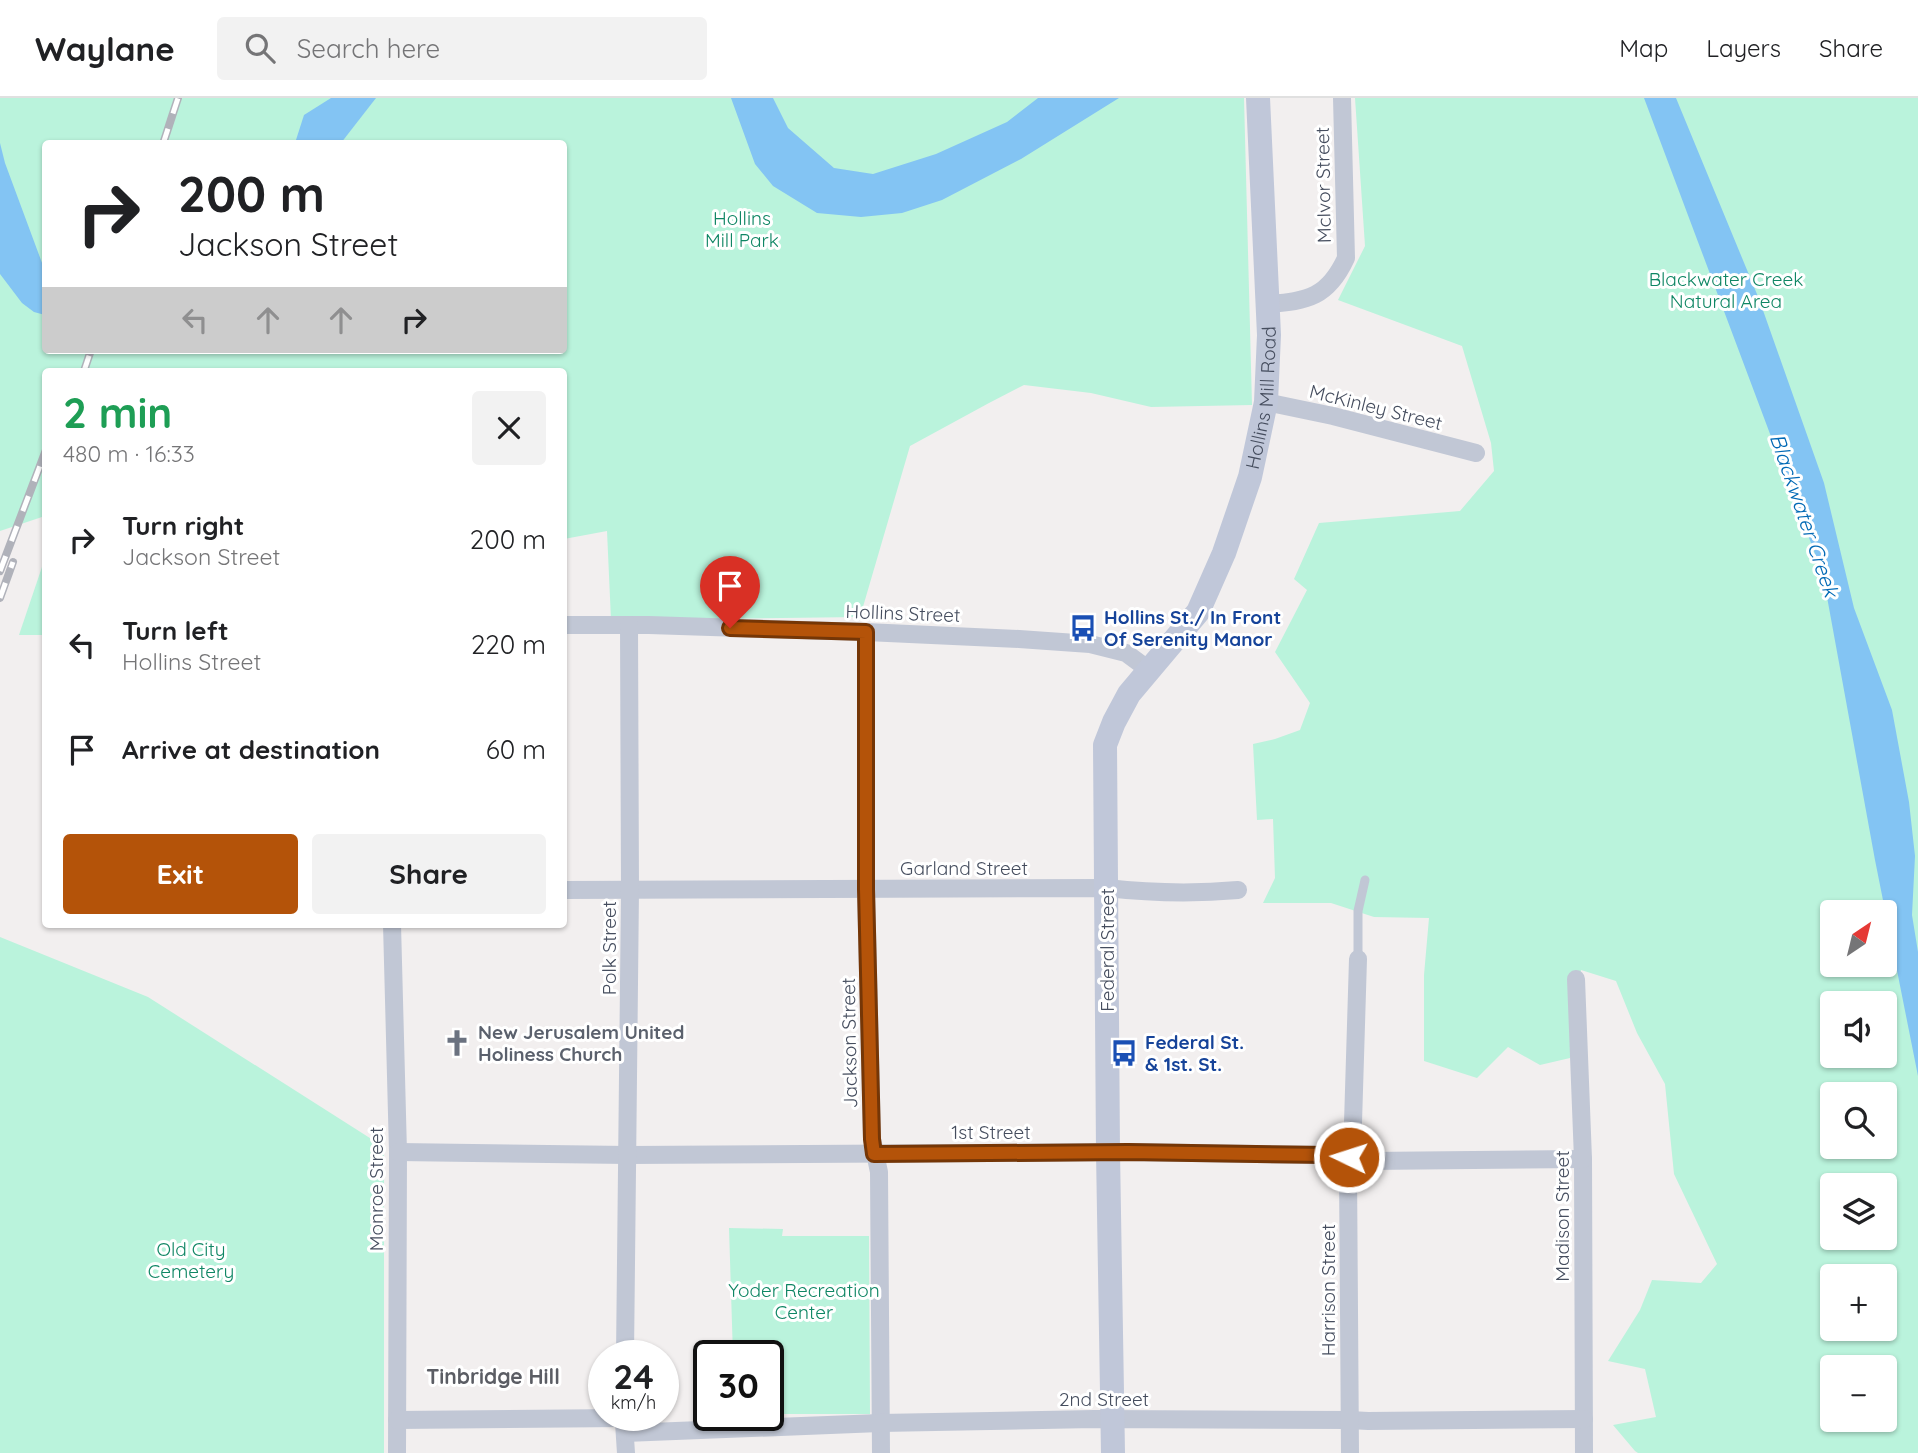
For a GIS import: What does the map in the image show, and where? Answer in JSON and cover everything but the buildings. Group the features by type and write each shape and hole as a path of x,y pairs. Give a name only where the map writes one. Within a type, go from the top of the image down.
{"street":[{"name":"Hollins Mill Road","path":"1149,670 1198,612 1224,553 1250,477 1266,402 1268,304 1258,98"},
{"name":"McIvor Street","path":"1268,304 1301,301 1325,289 1339,273 1346,258 1342,98"},
{"name":"McKinley Street","path":"1266,402 1333,416 1476,453"},
{"name":"Hollins Street","path":"567,625 866,632 1090,644 1126,653 1149,670"},
{"name":"Polk Street","path":"625,1340 630,890 629,625"},
{"name":"Jackson Street","path":"866,632 866,889 872,1139 878,1172 881,1453"},
{"name":"Federal Street","path":"1113,1453 1105,745 1129,694 1149,670"},
{"name":"Garland Street","path":"567,890 1107,888 1186,893 1238,890"},
{"name":"Monroe Street","path":"392,928 398,1152 397,1453"},
{"name":"Harrison Street","path":"1350,1453 1349,1157 1353,1123 1358,959"},
{"name":"Madison Street","path":"1576,979 1583,1159 1584,1453"},
{"name":"1st Street","path":"398,1152 628,1155 1108,1152 1328,1155 1368,1161 1583,1159"},
{"name":"2nd Street","path":"679,1422 1584,1419"},
{"name":"2nd Street","path":"397,1420 588,1422"},
{"path":"625,1431 626,1453"}],"lane":[{"path":"1358,959 1358,911 1365,880"}],"green space":[{"name":"Hollins Mill Park","path":"0,98 1244,98 1252,405 1151,407 1091,393 1024,385 989,403 910,446 860,617 611,620 607,531 567,538 567,368 42,368 42,517 0,531"},
{"name":"Blackwater Creek Natural Area","path":"1355,98 1918,98 1918,1453 1635,1451 1613,1425 1656,1417 1645,1369 1608,1361 1640,1310 1652,1280 1701,1283 1717,1264 1674,1174 1665,1084 1637,1033 1616,981 1581,970 1570,1058 1540,1065 1508,1047 1477,1078 1424,1061 1424,975 1429,918 1374,917 1331,903 1263,903 1275,878 1273,819 1257,820 1253,744 1300,730 1310,703 1275,652 1307,590 1294,579 1319,523 1460,511 1494,471 1491,443 1462,346 1338,300 1365,246"},
{"path":"42,567 42,635 19,635"},
{"name":"Old City Cemetery","path":"0,937 148,997 384,1147 384,1453 0,1453"},
{"name":"Yoder Recreation Center","path":"729,1228 783,1229 782,1236 869,1236 870,1414 784,1414 784,1340 732,1340"}],"water":[{"path":"331,98 376,98 343,140 296,140 304,115"},
{"path":"731,98 773,98 788,128 834,168 873,174 936,154 1007,122 1038,98 1119,98 1021,159 942,200 902,213 861,217 817,213 773,186 755,164"},
{"name":"Blackwater Creek","path":"1644,98 1676,98 1759,299 1824,483 1854,608 1892,710 1909,802 1915,856 1912,915 1918,952 1918,1076 1897,971 1897,900 1883,900 1823,575"},
{"path":"0,143 42,263 42,314 22,303 0,274"}],"railway":[{"path":"164,140 178,98"},
{"path":"85,368 90,354"},
{"path":"0,571 42,461"},
{"path":"0,598 13,562"}],"place":[{"name":"Hollins St./ In Front Of Serenity Manor","path":"1083,628"},
{"name":"New Jerusalem United Holiness Church","path":"457,1043"},
{"name":"Federal St. & 1st. St.","path":"1124,1053"}],"district":[{"name":"Tinbridge Hill","path":"493,1376"}],"route":[{"path":"730,628 866,632 866,889 874,1154 1128,1152 1349,1157"}]}
